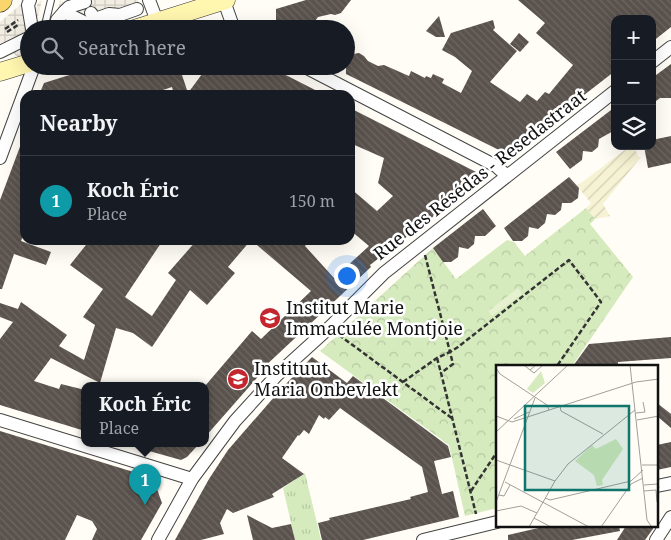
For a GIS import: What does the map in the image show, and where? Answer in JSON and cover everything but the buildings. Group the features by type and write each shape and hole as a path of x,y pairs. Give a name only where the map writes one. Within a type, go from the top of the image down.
{"street":[{"path":"30,0 28,5 30,20"},
{"path":"149,0 158,20"},
{"path":"161,20 225,0 231,20"},
{"path":"57,20 69,7 87,14"},
{"path":"64,12 120,15 137,9"},
{"path":"0,52 20,35"},
{"path":"655,60 671,47"},
{"path":"0,72 20,62"},
{"path":"25,90 31,75"},
{"path":"320,75 349,90"},
{"path":"355,93 496,166 506,175"},
{"name":"Rue des Résédas - Resedastraat","path":"158,540 192,479 235,421 277,375 331,326 384,273 611,94"},
{"path":"0,158 20,104"},
{"path":"0,420 81,445"},
{"path":"88,447 192,479"},
{"path":"658,486 671,483"},
{"path":"656,540 671,518"},
{"path":"423,540 496,522"}],"lane":[{"path":"36,20 51,0"}],"path":[{"path":"6,31 20,28"},
{"path":"422,242 453,364 441,373"},
{"path":"403,382 437,358 458,347 569,260 601,302 557,365"},
{"path":"331,326 344,340 454,419"},
{"path":"437,358 454,419 478,527"},
{"path":"471,491 496,454"}],"shaded area":[{"path":"26,0 35,9 42,0 37,20 20,20 20,56 13,53 0,57 0,22"},
{"path":"60,0 66,3 74,0 138,0 139,4 130,17 121,20 56,20"},
{"path":"625,150 635,150 639,157 641,157 603,204 610,216 595,219 586,208 591,203 577,186"}],"green space":[{"path":"586,208 595,219 590,224 633,277 573,365 496,365 496,508 465,516 449,445 320,351 433,248 456,279 507,240 514,242 525,256"},
{"path":"518,288 522,294 492,316 488,311"},
{"path":"305,473 321,540 295,540 283,488"}],"place":[{"name":"Institut Marie Immaculée Montjoie","path":"270,318"},
{"name":"Instituut Maria Onbevlekt","path":"238,379"},
{"name":"Koch Éric","path":"145,505"}]}
